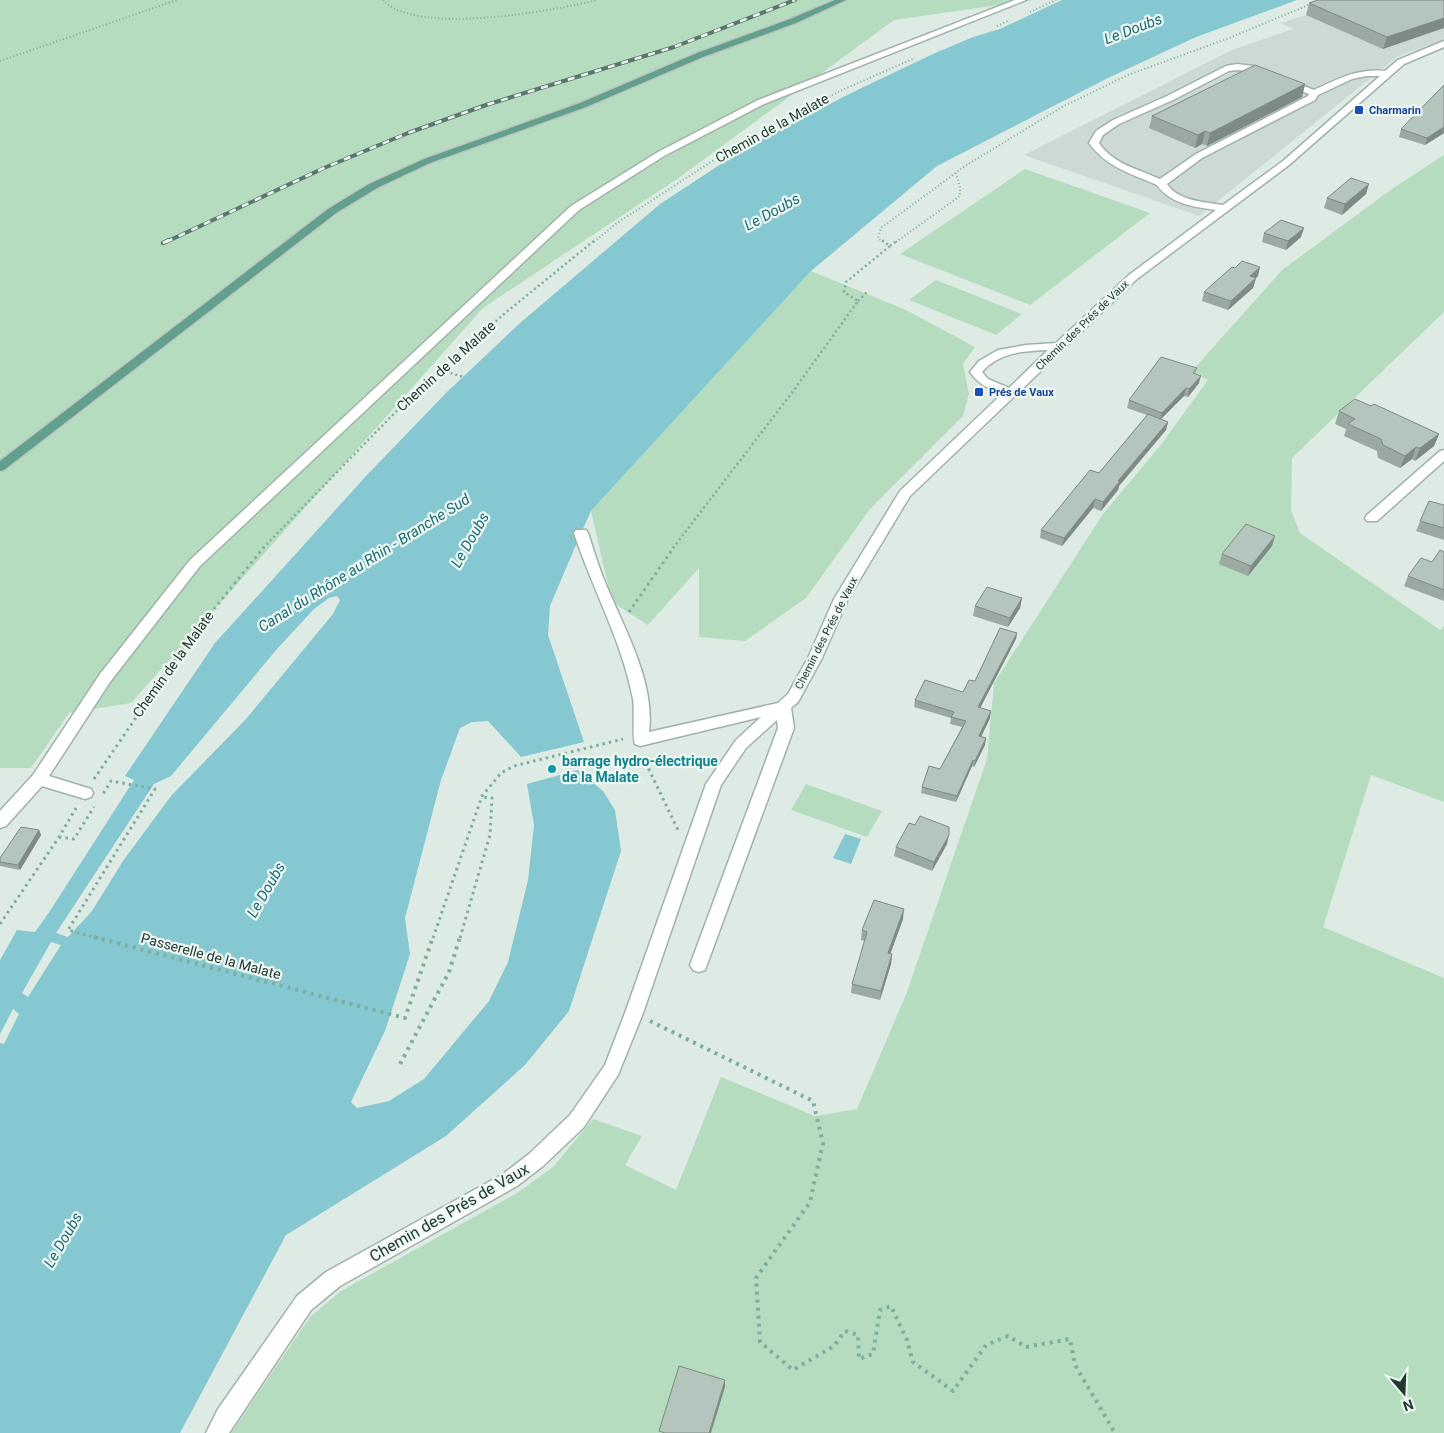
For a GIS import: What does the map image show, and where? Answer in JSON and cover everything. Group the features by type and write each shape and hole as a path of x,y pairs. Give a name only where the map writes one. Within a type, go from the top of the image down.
{"main road":[{"path":"0,467 332,210 373,186 427,161 591,102 700,55 793,21 842,0"}],"street":[{"name":"Chemin de la Malate","path":"0,822 39,779 105,678 196,563 575,208 661,154 761,102 1022,0"},
{"name":"Chemin des Prés de Vaux","path":"218,1433 226,1417 304,1303 333,1279 510,1180 536,1160 577,1121 612,1069 634,1013 714,784 741,744 792,698 815,658 841,599 905,494 1133,277 1226,209 1311,143 1401,62 1444,44"},
{"path":"1226,209 1177,198 1163,189 1160,183 1115,164 1099,152 1094,143 1098,133 1116,122 1170,98 1226,69 1237,67 1250,68 1314,93"},
{"path":"1160,183 1179,172 1199,156 1312,98 1314,93 1359,73 1370,71 1387,74"},
{"path":"1011,393 984,382 976,372 982,362 996,355 1022,349 1060,346"},
{"path":"1372,518 1444,454"},
{"path":"581,533 593,570 618,628 640,697 644,727 640,740"},
{"path":"640,740 783,707 786,728 699,965"},
{"path":"39,779 93,795"}],"path":[{"path":"0,61 177,0"},
{"path":"382,0 394,11 408,14 473,19 515,17 597,0"},
{"path":"1030,12 1056,0"},
{"path":"890,246 878,238 881,228 956,172 1062,107 1128,75 1229,38 1316,3"},
{"path":"996,26 1013,19"},
{"name":"Chemin de la Malate","path":"0,924 59,837 93,795 189,640 266,544 417,390 504,314 617,223 734,147 842,90 920,56"},
{"path":"858,301 844,292 846,282 890,246 960,196 956,172"},
{"path":"618,628 678,541 794,390 858,301 868,291"},
{"path":"440,370 463,377"},
{"path":"400,1064 449,972 490,835 492,798 482,796 501,773 514,766 623,740 640,740 642,755 689,852"},
{"name":"Passerelle de la Malate","path":"93,795 111,781 155,789 68,930 406,1018 482,796"},
{"path":"59,837 74,839 95,806"},
{"path":"634,1013 813,1101 823,1143 810,1202 756,1278 760,1342 793,1370 834,1346 845,1331 858,1335 859,1359 873,1354 880,1310 891,1306 907,1340 913,1362 953,1391 986,1345 1008,1336 1026,1347 1070,1339 1075,1365 1115,1433"}],"shaded area":[{"path":"1353,0 1444,0 1444,40 1398,56 1199,216 1024,155 1230,51 1293,29 1281,23"}],"green space":[{"path":"0,0 1034,0 894,20 677,179 483,308 131,703 69,713 31,768 0,768"},
{"path":"1444,155 1444,312 1292,458 1291,510 1300,533 1440,630 1444,626 1444,802 1371,775 1323,927 1444,978 1444,1433 231,1433 310,1317 341,1291 517,1193 553,1167 593,1119 642,1136 625,1165 676,1190 721,1077 815,1116 857,1109 907,992 987,759 994,683 1103,514 1160,446 1208,380 1192,371 1282,270 1392,189"},
{"path":"1025,169 1150,213 1030,305 900,254"},
{"path":"811,271 906,310 975,347 963,364 969,394 963,416 870,509 806,598 745,641 699,637 699,568 648,625 612,602 591,511"},
{"path":"936,280 1022,314 996,335 909,300"},
{"path":"806,784 882,811 867,837 791,810"}],"water":[{"path":"1062,0 1297,0 1196,37 1108,78 937,166 811,271 591,511 550,606 548,635 584,742 521,757 488,721 472,722 460,728 441,780 405,918 410,954 385,1031 351,1102 357,1108 389,1101 424,1079 489,1001 508,962 528,880 534,825 527,784 578,770 603,791 615,810 621,851 569,1011 525,1065 446,1136 286,1235 180,1433 0,1433 0,1043 4,1044 19,1014 13,1009 0,1034 0,960 17,930 35,932 50,911 134,780 125,776 215,643 367,475 447,392 520,323 660,204 744,149 851,93 933,54 973,37 1000,29","holes":["337,596 340,600 333,614 246,719 171,796 123,861 92,911 68,937 56,933 154,784 171,776 277,649 314,609 329,598","51,942 61,945 28,997 22,993"]},
{"path":"845,834 861,839 851,864 833,858"}],"building":[{"path":"1318,0 1444,0 1444,18 1387,37 1309,3"},
{"path":"1255,65 1305,84 1210,133 1205,131 1198,135 1152,116"},
{"path":"1444,85 1444,127 1427,138 1401,129"},
{"path":"1351,178 1369,184 1345,204 1327,198"},
{"path":"1281,220 1304,228 1288,241 1264,233"},
{"path":"1242,261 1260,267 1250,276 1256,278 1231,301 1204,292 1232,267 1235,268"},
{"path":"1161,357 1197,368 1193,373 1201,376 1189,389 1186,388 1162,413 1129,400"},
{"path":"1355,399 1371,406 1374,404 1439,434 1420,448 1416,447 1405,456 1383,445 1381,439 1348,424 1355,419 1339,411"},
{"path":"1148,414 1168,422 1118,481 1120,481 1103,502 1095,499 1064,538 1041,530 1090,470 1099,473"},
{"path":"1429,501 1444,505 1444,528 1420,521"},
{"path":"1246,524 1275,536 1251,566 1222,554"},
{"path":"1440,550 1444,552 1444,590 1408,576 1421,558 1432,562"},
{"path":"987,587 1022,598 1010,618 975,606"},
{"path":"1000,628 1017,633 978,707 991,711 979,736 986,738 975,761 973,760 957,796 922,787 929,766 940,769 966,721 951,717 954,712 915,700 925,680 963,692 969,680 975,681"},
{"path":"920,816 949,827 949,835 934,862 896,847 909,823 915,825"},
{"path":"21,827 39,830 18,865 0,862 0,858"},
{"path":"874,900 904,909 888,953 892,954 881,991 852,984 867,932 862,930"},
{"path":"679,1366 725,1380 709,1433 665,1433 659,1431"}],"railway":[{"path":"166,242 324,168 408,133 486,105 674,47 795,0"},
{"path":"163,243 169,240"}],"place":[{"name":"Charmarin","path":"1359,110"},
{"name":"Prés de Vaux","path":"979,392"},
{"name":"barrage hydro-électrique de la Malate","path":"552,769"}],"water label":[{"name":"Le Doubs","path":"1133,29"},
{"name":"Le Doubs","path":"772,212"},
{"name":"Le Doubs","path":"470,540"},
{"name":"Canal du Rhône au Rhin - Branche Sud","path":"364,563"},
{"name":"Le Doubs","path":"266,890"},
{"name":"Le Doubs","path":"63,1240"}]}
